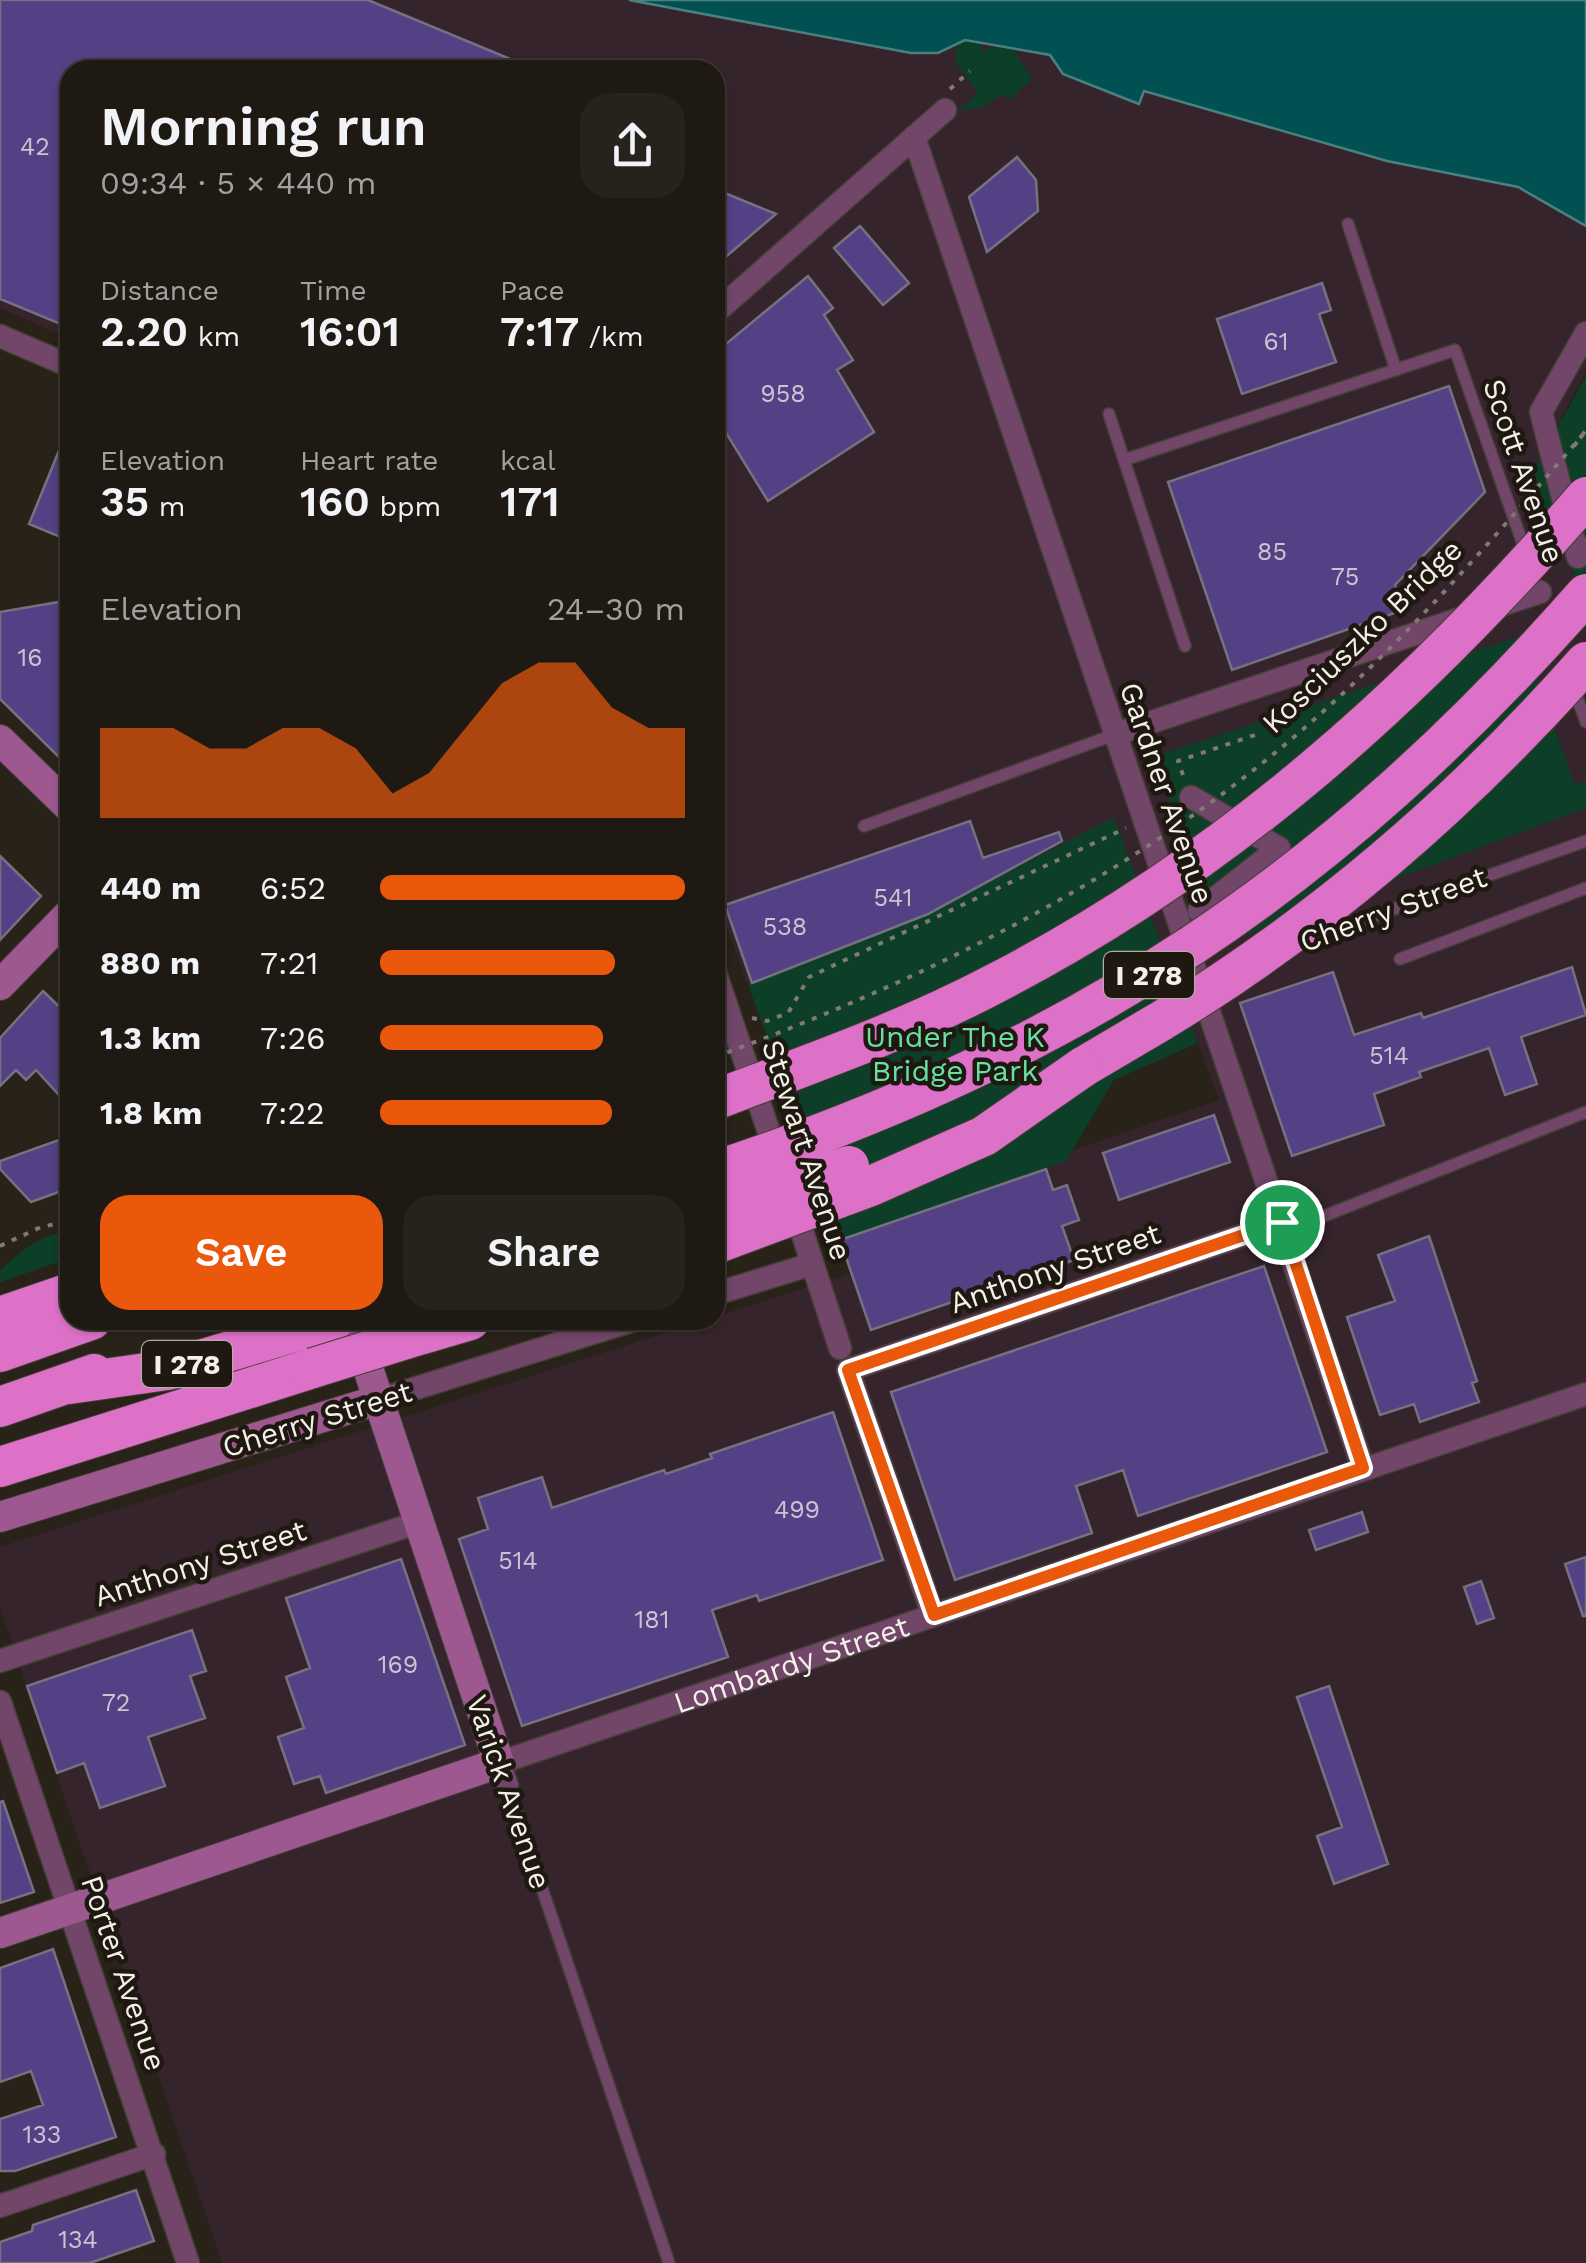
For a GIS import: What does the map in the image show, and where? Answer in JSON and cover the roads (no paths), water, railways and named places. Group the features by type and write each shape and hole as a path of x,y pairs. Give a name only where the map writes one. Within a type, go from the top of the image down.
{"highway":[{"name":"I 278","path":"725,1096 953,1004 1030,965 1136,903 1234,836 1342,748 1441,657 1586,497"},
{"name":"I 278","path":"725,1167 852,1122 962,1076 1166,964 1259,901 1380,806 1494,696 1586,594"},
{"name":"I 278","path":"725,1207 894,1149 1083,1067 1220,984 1374,870 1480,774 1571,660"},
{"path":"725,1081 848,1048"},
{"path":"725,1240 846,1196 984,1136 1083,1067"},
{"path":"0,1317 60,1296"},
{"path":"0,1352 63,1330"},
{"name":"I 278","path":"0,1407 212,1330"},
{"name":"I 278","path":"69,1384 167,1370 301,1330"},
{"path":"0,1467 438,1330"}],"main road":[{"path":"0,740 60,798"},
{"path":"0,984 60,923"},
{"name":"Varick Avenue","path":"355,1330 503,1774"},
{"name":"Cherry Street","path":"0,1517 378,1400"},
{"name":"Lombardy Street","path":"0,1933 503,1774"}],"street":[{"path":"725,303 945,110"},
{"name":"Gardner Avenue","path":"914,137 1363,1468"},
{"path":"1586,333 1540,412 1578,557 1586,549"},
{"path":"0,336 60,362"},
{"path":"1116,734 1544,604"},
{"path":"1192,797 1279,848 1199,911"},
{"name":"Cherry Street","path":"1199,978 1293,944"},
{"name":"Stewart Avenue","path":"725,1000 840,1348"},
{"name":"Anthony Street","path":"934,1615 848,1370 1283,1227"},
{"path":"725,1291 812,1264"},
{"name":"Cherry Street","path":"378,1400 602,1330"},
{"name":"Lombardy Street","path":"503,1774 934,1615 1586,1394"},
{"name":"Anthony Street","path":"0,1661 419,1522"},
{"name":"Porter Avenue","path":"0,1702 188,2263"},
{"path":"0,2206 154,2154"}],"lane":[{"path":"1124,460 1396,370 1348,224"},
{"name":"Scott Avenue","path":"1396,370 1455,350 1544,604 1571,660 1586,722"},
{"path":"1108,414 1185,646"},
{"path":"864,826 1116,734"},
{"name":"Cherry Street","path":"1293,944 1586,840"},
{"path":"1400,959 1586,888"},
{"path":"1283,1227 1586,1112"},
{"name":"Varick Avenue","path":"503,1774 669,2263"}],"water":[{"path":"629,0 1586,0 1586,226 1518,187 1387,161 1144,91 1139,104 1063,74 1050,55 965,40 938,53 911,53"}],"park label":[{"name":"Under The K Bridge Park","path":"955,1053"}]}
